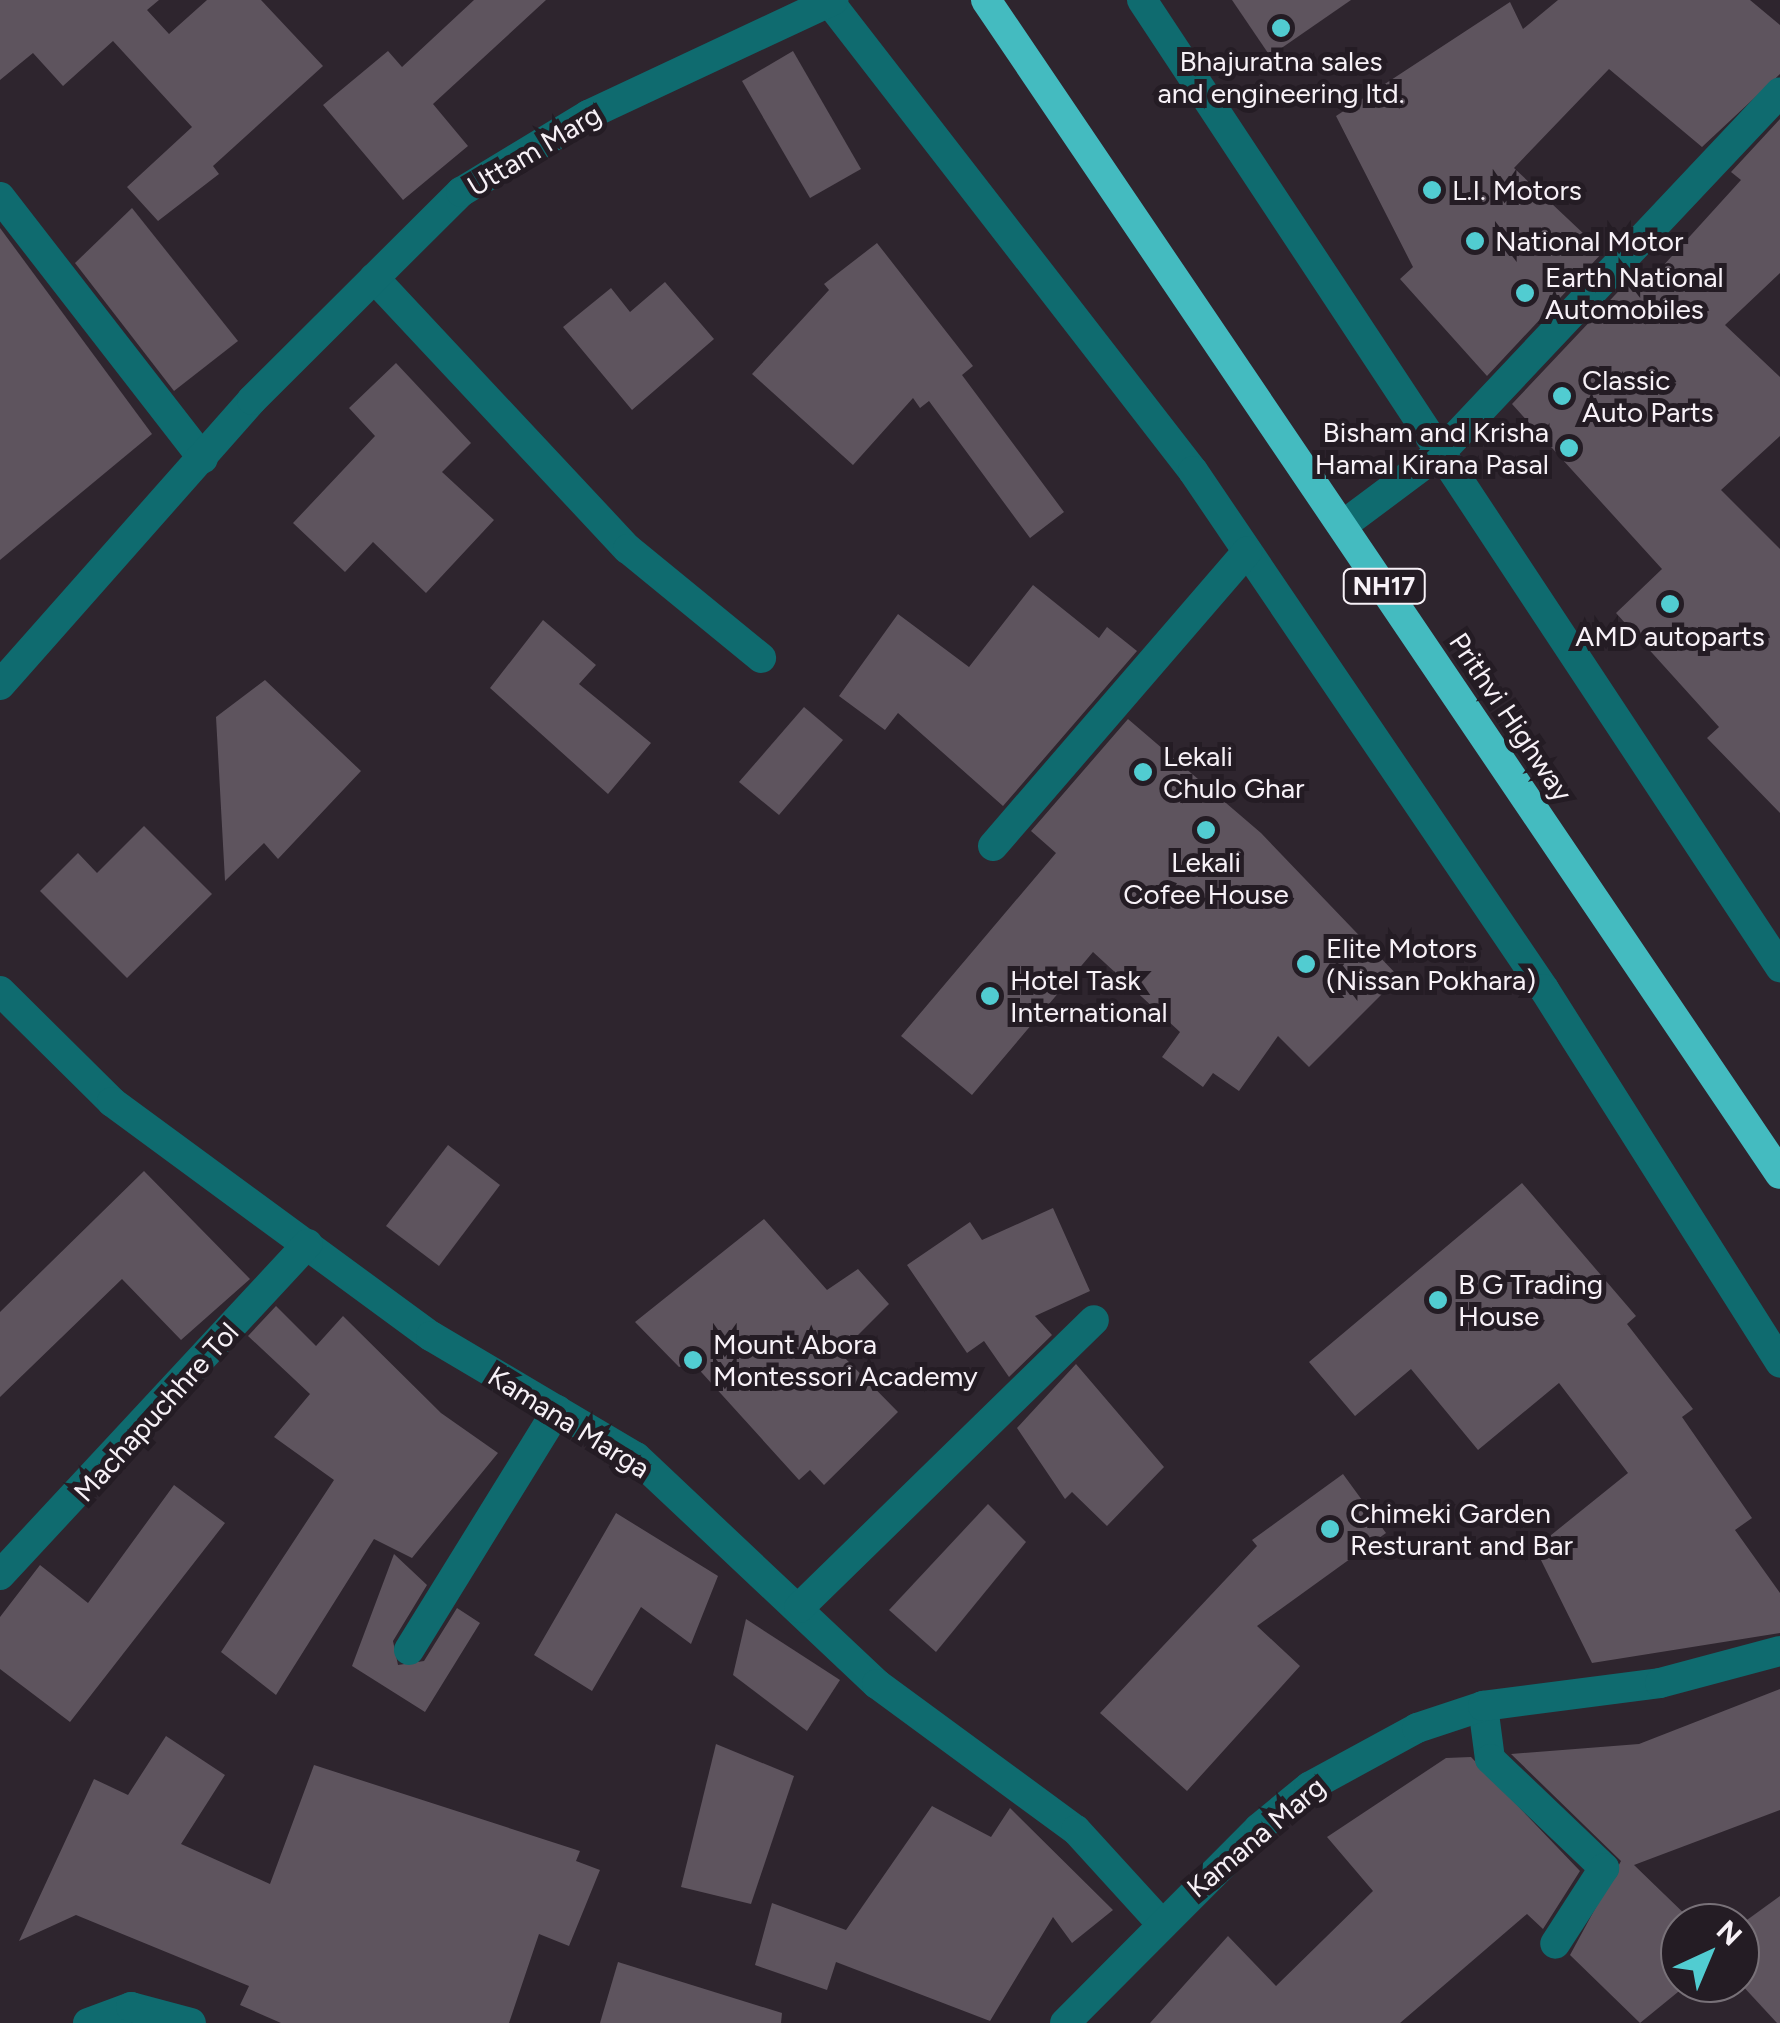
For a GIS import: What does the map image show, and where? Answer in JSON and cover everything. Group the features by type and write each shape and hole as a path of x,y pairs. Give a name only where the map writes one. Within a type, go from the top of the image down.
{"highway":[{"name":"Prithvi Highway","path":"986,0 1780,1174"}],"street":[{"path":"1142,0 1780,967"},
{"path":"830,1 1247,552 1544,989 1780,1363"},
{"name":"Uttam Marg","path":"0,686 203,459 461,192 588,115 830,1"},
{"path":"1342,525 1440,452 1780,92"},
{"path":"0,197 203,459"},
{"path":"374,278 628,549 761,658"},
{"path":"993,846 1247,552"},
{"name":"Kamana Marga","path":"0,991 112,1102 431,1336 636,1457 877,1684 1076,1830 1160,1921"},
{"name":"Machapuchhre Tol","path":"0,1575 308,1244"},
{"path":"799,1608 1094,1320"},
{"path":"409,1650 557,1410"},
{"name":"Kamana Marg","path":"1065,2023 1160,1921 1309,1787 1417,1728 1483,1706 1660,1684 1780,1651"},
{"path":"1483,1706 1490,1759 1604,1868 1556,1944"},
{"path":"88,2023 132,2008 191,2023"}],"building":[{"path":"0,0 159,0 147,10 169,34 207,0 261,0 323,66 213,166 219,174 158,221 127,187 192,127 113,41 63,86 33,53 0,80"},
{"path":"474,0 546,0 433,104 468,146 403,200 323,105 388,51 402,67"},
{"name":"Bhajuratna sales and engineering ltd.","path":"1232,0 1351,0 1270,56"},
{"path":"1558,0 1750,0 1780,25 1780,74 1702,147 1609,69 1514,168 1603,252 1487,376 1400,279 1413,267 1336,116 1510,2 1523,29"},
{"path":"793,51 861,169 810,198 742,81"},
{"path":"1780,119 1780,273 1725,325 1780,377 1780,436 1721,490 1780,549 1780,813 1707,738 1719,727 1616,613 1662,569 1512,404 1631,278 1642,289 1741,180 1731,172"},
{"path":"132,208 238,341 174,391 75,263"},
{"path":"0,228 152,434 0,560"},
{"path":"877,243 973,366 962,375 1064,512 1030,538 929,401 920,408 913,398 853,465 752,374 829,290 824,284"},
{"path":"665,282 714,339 632,410 563,327 611,288 630,312"},
{"path":"396,363 471,443 442,472 494,520 426,593 373,542 345,572 293,523 375,436 349,408"},
{"path":"1033,585 1099,638 1107,627 1137,651 1003,806 898,713 885,730 839,696 898,614 969,667"},
{"path":"543,620 596,665 579,684 651,743 608,794 490,688"},
{"path":"265,680 361,771 278,859 264,843 225,881 216,717"},
{"path":"804,707 843,740 779,815 739,782"},
{"path":"1128,719 1261,833 1399,977 1309,1067 1278,1036 1239,1091 1213,1073 1203,1087 1162,1057 1180,1032 1093,952 972,1095 901,1036 1056,853 1031,831"},
{"path":"144,826 212,894 127,978 40,891 78,853 97,873"},
{"path":"448,1145 500,1185 439,1266 386,1226"},
{"path":"144,1171 250,1279 181,1340 122,1279 0,1397 0,1312"},
{"path":"1522,1183 1636,1316 1627,1324 1693,1409 1682,1417 1752,1518 1735,1530 1780,1593 1780,1633 1592,1663 1535,1548 1628,1473 1559,1383 1478,1450 1411,1369 1355,1416 1309,1362"},
{"path":"1053,1208 1090,1291 1035,1316 1052,1335 1009,1377 984,1341 967,1353 907,1265 970,1222 982,1240"},
{"path":"764,1219 827,1290 858,1269 889,1304 840,1353 898,1412 824,1485 810,1470 799,1480 693,1363 679,1367 635,1322"},
{"path":"276,1306 316,1346 343,1316 441,1413 498,1453 412,1558 374,1539 276,1695 221,1652 334,1480 274,1437 310,1394 248,1336"},
{"path":"1076,1364 1164,1467 1107,1526 1072,1492 1065,1499 1017,1428"},
{"path":"1343,1474 1386,1533 1257,1626 1300,1666 1187,1791 1100,1713 1257,1546 1252,1540"},
{"path":"174,1485 225,1523 70,1722 0,1669 0,1617 40,1565 88,1603"},
{"path":"988,1504 1026,1542 936,1652 889,1610"},
{"path":"616,1513 718,1576 691,1644 641,1607 592,1691 534,1655"},
{"path":"394,1554 427,1585 393,1641 398,1665 424,1661 457,1608 480,1623 425,1712 352,1666"},
{"path":"746,1619 840,1680 807,1731 733,1675"},
{"path":"1780,1689 1780,1810 1634,1865 1673,1903 1660,1903 1660,2003 1664,2003 1640,2023 1570,1955 1621,1861 1511,1754 1639,1744"},
{"path":"166,1736 225,1775 181,1844 270,1884 314,1765 580,1851 576,1861 600,1870 569,1946 539,1934 509,2023 281,2023 240,2005 249,1986 76,1915 19,1941 94,1779 128,1795"},
{"path":"716,1744 794,1776 751,1904 681,1887"},
{"path":"1471,1757 1580,1871 1543,1929 1527,1914 1400,2023 1150,2023 1228,1936 1276,1986 1373,1891 1327,1837 1446,1758"},
{"path":"932,1806 991,1837 1010,1808 1113,1910 1072,1943 1053,1917 990,2021 836,1962 827,1990 755,1965 772,1903 846,1930"},
{"path":"1780,1896 1780,2023 1758,2003 1760,1910"},
{"path":"618,1962 782,2013 781,2023 600,2023"}],"place":[{"name":"Bhajuratna sales and engineering ltd.","path":"1281,28"},
{"name":"L.I. Motors","path":"1432,190"},
{"name":"National Motor","path":"1475,241"},
{"name":"Earth National Automobiles","path":"1525,293"},
{"name":"Classic Auto Parts","path":"1562,396"},
{"name":"Bisham and Krisha Hamal Kirana Pasal","path":"1569,448"},
{"name":"AMD autoparts","path":"1670,604"},
{"name":"Lekali Chulo Ghar","path":"1143,772"},
{"name":"Lekali Cofee House","path":"1206,830"},
{"name":"Elite Motors (Nissan Pokhara)","path":"1306,964"},
{"name":"Hotel Task International","path":"990,996"},
{"name":"B G Trading House","path":"1438,1300"},
{"name":"Mount Abora Montessori Academy","path":"693,1360"},
{"name":"Chimeki Garden Resturant and Bar","path":"1330,1529"}]}
